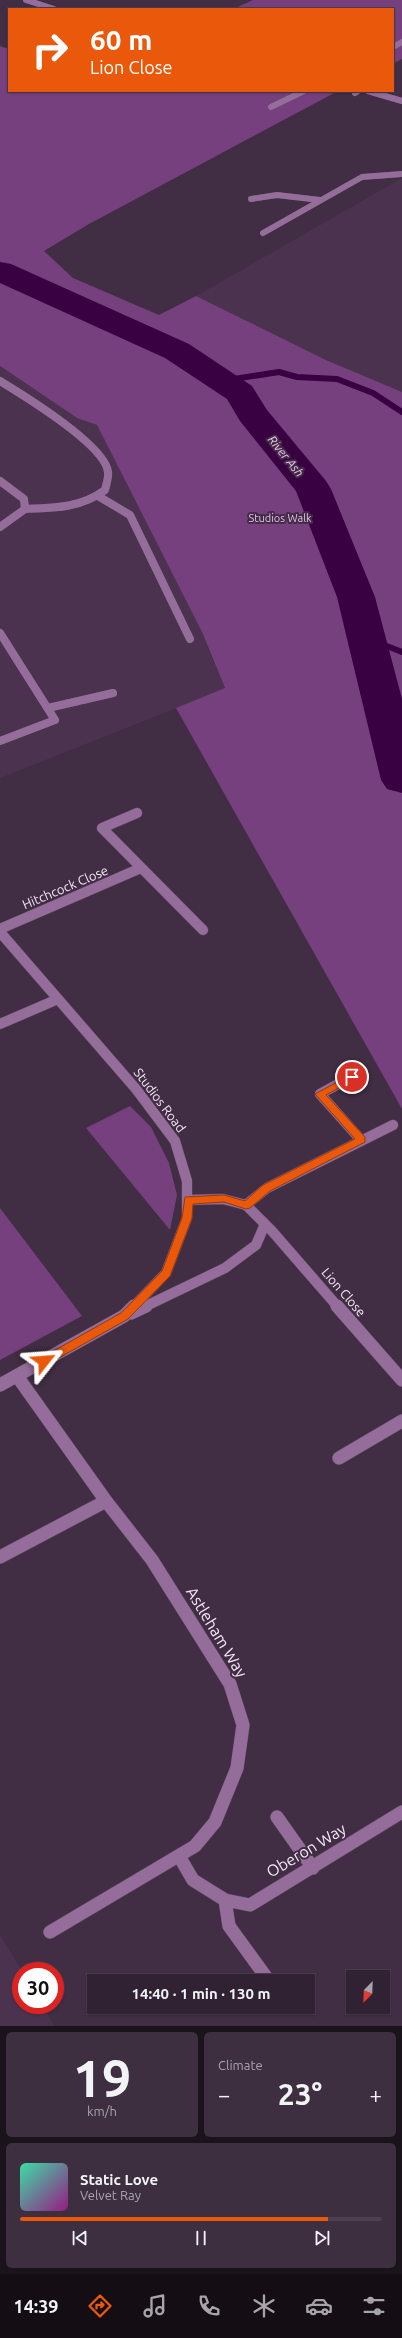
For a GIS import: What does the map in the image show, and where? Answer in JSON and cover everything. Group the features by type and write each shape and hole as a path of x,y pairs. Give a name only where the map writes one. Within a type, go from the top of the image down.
{"street":[{"path":"26,0 51,8"},
{"path":"271,107 302,92"},
{"path":"371,92 402,101"},
{"path":"263,232 362,177 402,174"},
{"path":"251,199 266,195 286,194 320,200"},
{"path":"0,380 62,420 100,457 108,471 105,490 98,496 64,508 25,509 0,528"},
{"path":"0,481 24,499 25,509"},
{"path":"98,496 130,515 190,639"},
{"path":"0,633 55,720 0,741"},
{"path":"48,708 113,693"},
{"path":"136,813 102,828 203,930"},
{"name":"Hitchcock Close","path":"0,931 141,868"},
{"name":"Studios Road","path":"0,931 136,1089 175,1141 187,1181 188,1200 187,1218 166,1273 124,1316 0,1385"},
{"path":"0,1024 58,999"},
{"path":"362,1071 320,1094 362,1140"},
{"path":"246,1205 266,1188 393,1125"},
{"name":"Lion Close","path":"188,1200 224,1199 246,1205 265,1224 402,1380"},
{"path":"124,1316 225,1268 256,1245 265,1224"},
{"name":"Astleham Way","path":"17,1376 106,1501 152,1560 230,1684 244,1725 237,1768 215,1822 195,1846 50,1932"},
{"path":"339,1458 402,1421"},
{"path":"0,1557 106,1501"},
{"name":"Oberon Way","path":"179,1856 193,1880 225,1900 250,1905 313,1868 402,1812"},
{"path":"277,1817 313,1868"},
{"path":"225,1900 229,1926 264,1974"}],"shaded area":[{"path":"402,178 402,392 326,360 196,296"},
{"path":"0,366 77,418 97,425 202,632 225,689 0,778"},
{"path":"0,1935 16,1962 12,1962 12,2014 47,2014 54,2026 0,2026"}],"green space":[{"path":"253,0 402,0 402,59 394,63 394,8 235,8"},
{"name":"Studios Walk","path":"0,46 8,49 8,92 336,92 89,224 44,251 73,278 159,315 196,296 326,360 402,392 402,1109 176,708 225,688 202,632 97,425 77,418 0,366"},
{"path":"130,1106 151,1127 169,1163 177,1195 170,1230 86,1128"},
{"path":"0,1208 82,1316 0,1360"}],"waterway":[{"name":"River Ash","path":"0,271 177,351 240,393 252,414 313,489 356,597 402,780"},
{"path":"221,381 279,372 297,377 337,379 373,393 402,412"},
{"path":"366,638 402,652"}],"route":[{"path":"44,1361 86,1339 124,1316 166,1273 187,1218 188,1200 224,1199 246,1205 266,1188 362,1140 320,1094 352,1077"}]}
